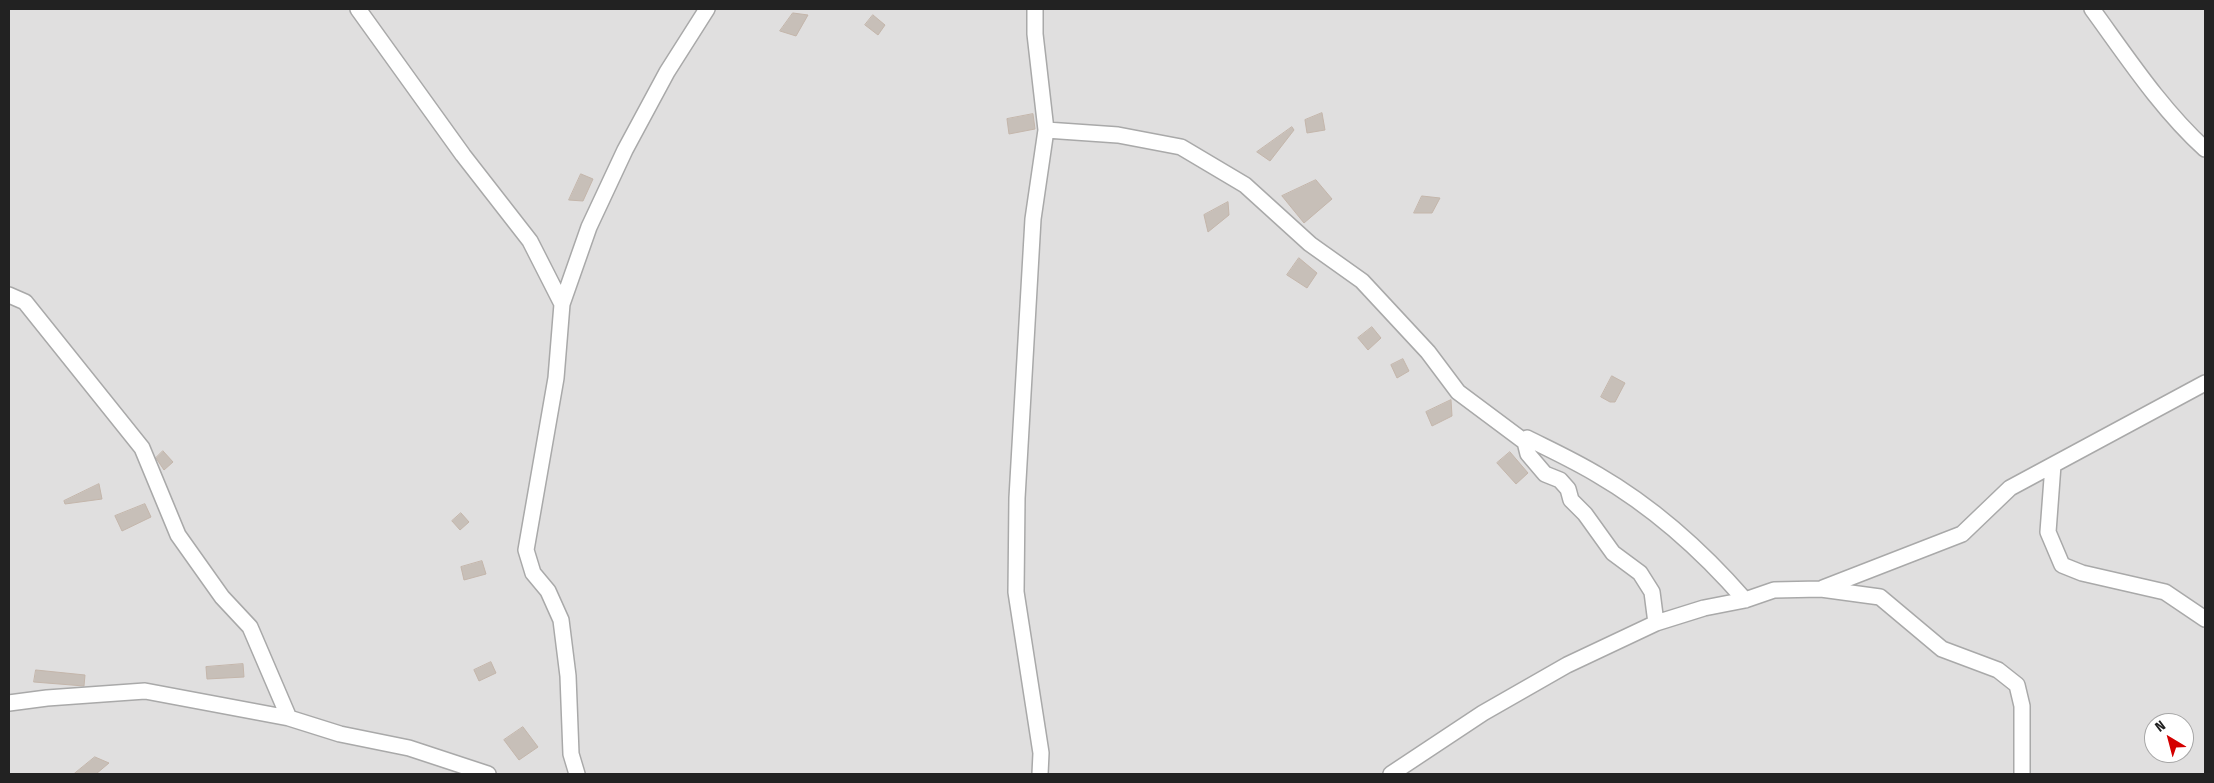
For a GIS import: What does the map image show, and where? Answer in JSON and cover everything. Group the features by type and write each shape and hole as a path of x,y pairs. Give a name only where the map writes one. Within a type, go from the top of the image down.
{"street":[{"path":"358,9 463,154 530,241 562,304"},
{"path":"577,774 571,754 568,676 561,620 548,591 533,573 526,550 556,378 562,304 589,227 625,150 666,72 707,9"},
{"path":"1035,9 1035,34 1046,130 1033,218 1017,498 1016,592 1041,753 1040,774"},
{"path":"2092,9 2140,76 2205,150"},
{"path":"1046,130 1118,135 1181,147 1245,185 1310,244 1362,281 1428,352 1458,392 1525,442 1528,454 1546,474 1560,480 1568,489 1572,500 1585,514 1613,553 1640,572 1652,592 1656,623"},
{"path":"9,295 25,302 142,448 178,535 222,597 250,627 289,718"},
{"path":"1821,589 1962,534 2010,488 2205,383"},
{"path":"1525,442 1527,438 1597,474 1626,493 1672,529 1724,576 1745,600"},
{"path":"2053,465 2048,532 2062,565 2082,573 2165,592 2205,619"},
{"path":"1391,774 1491,708 1567,665 1656,623 1704,608 1745,600 1774,590 1821,589 1880,597 1942,649 1998,670 2017,685 2022,706 2022,774"},
{"path":"9,703 47,698 145,691 289,718 340,734 410,748 488,774"}],"shaded area":[{"path":"9,9 2205,9 2205,774 9,774"}],"building":[{"path":"793,13 808,15 796,36 780,31"},
{"path":"873,15 885,25 878,35 865,25"},
{"path":"1322,113 1325,130 1307,133 1305,120"},
{"path":"1033,114 1035,129 1009,134 1007,119"},
{"path":"1292,127 1294,130 1270,161 1257,152"},
{"path":"581,174 593,179 583,201 569,200"},
{"path":"1316,180 1332,199 1304,223 1282,196"},
{"path":"1422,196 1440,198 1432,213 1414,213"},
{"path":"1228,202 1229,215 1208,232 1204,215"},
{"path":"1299,258 1317,273 1307,288 1287,275"},
{"path":"1372,327 1381,338 1368,350 1358,338"},
{"path":"1403,359 1409,371 1397,378 1391,365"},
{"path":"1612,376 1625,383 1615,402 1610,402 1601,397"},
{"path":"1451,400 1452,416 1432,426 1426,412"},
{"path":"163,451 173,462 164,470 156,458"},
{"path":"1510,452 1528,473 1516,484 1497,463"},
{"path":"99,484 102,499 65,504 64,501"},
{"path":"145,504 151,517 122,531 115,516"},
{"path":"461,513 469,522 460,530 452,521"},
{"path":"482,561 486,574 464,580 461,567"},
{"path":"491,662 496,673 479,681 474,670"},
{"path":"243,664 244,677 207,679 206,667"},
{"path":"36,670 85,675 84,686 34,682"},
{"path":"523,727 538,747 519,760 504,740"},
{"path":"95,757 109,763 96,774 74,774"}]}
